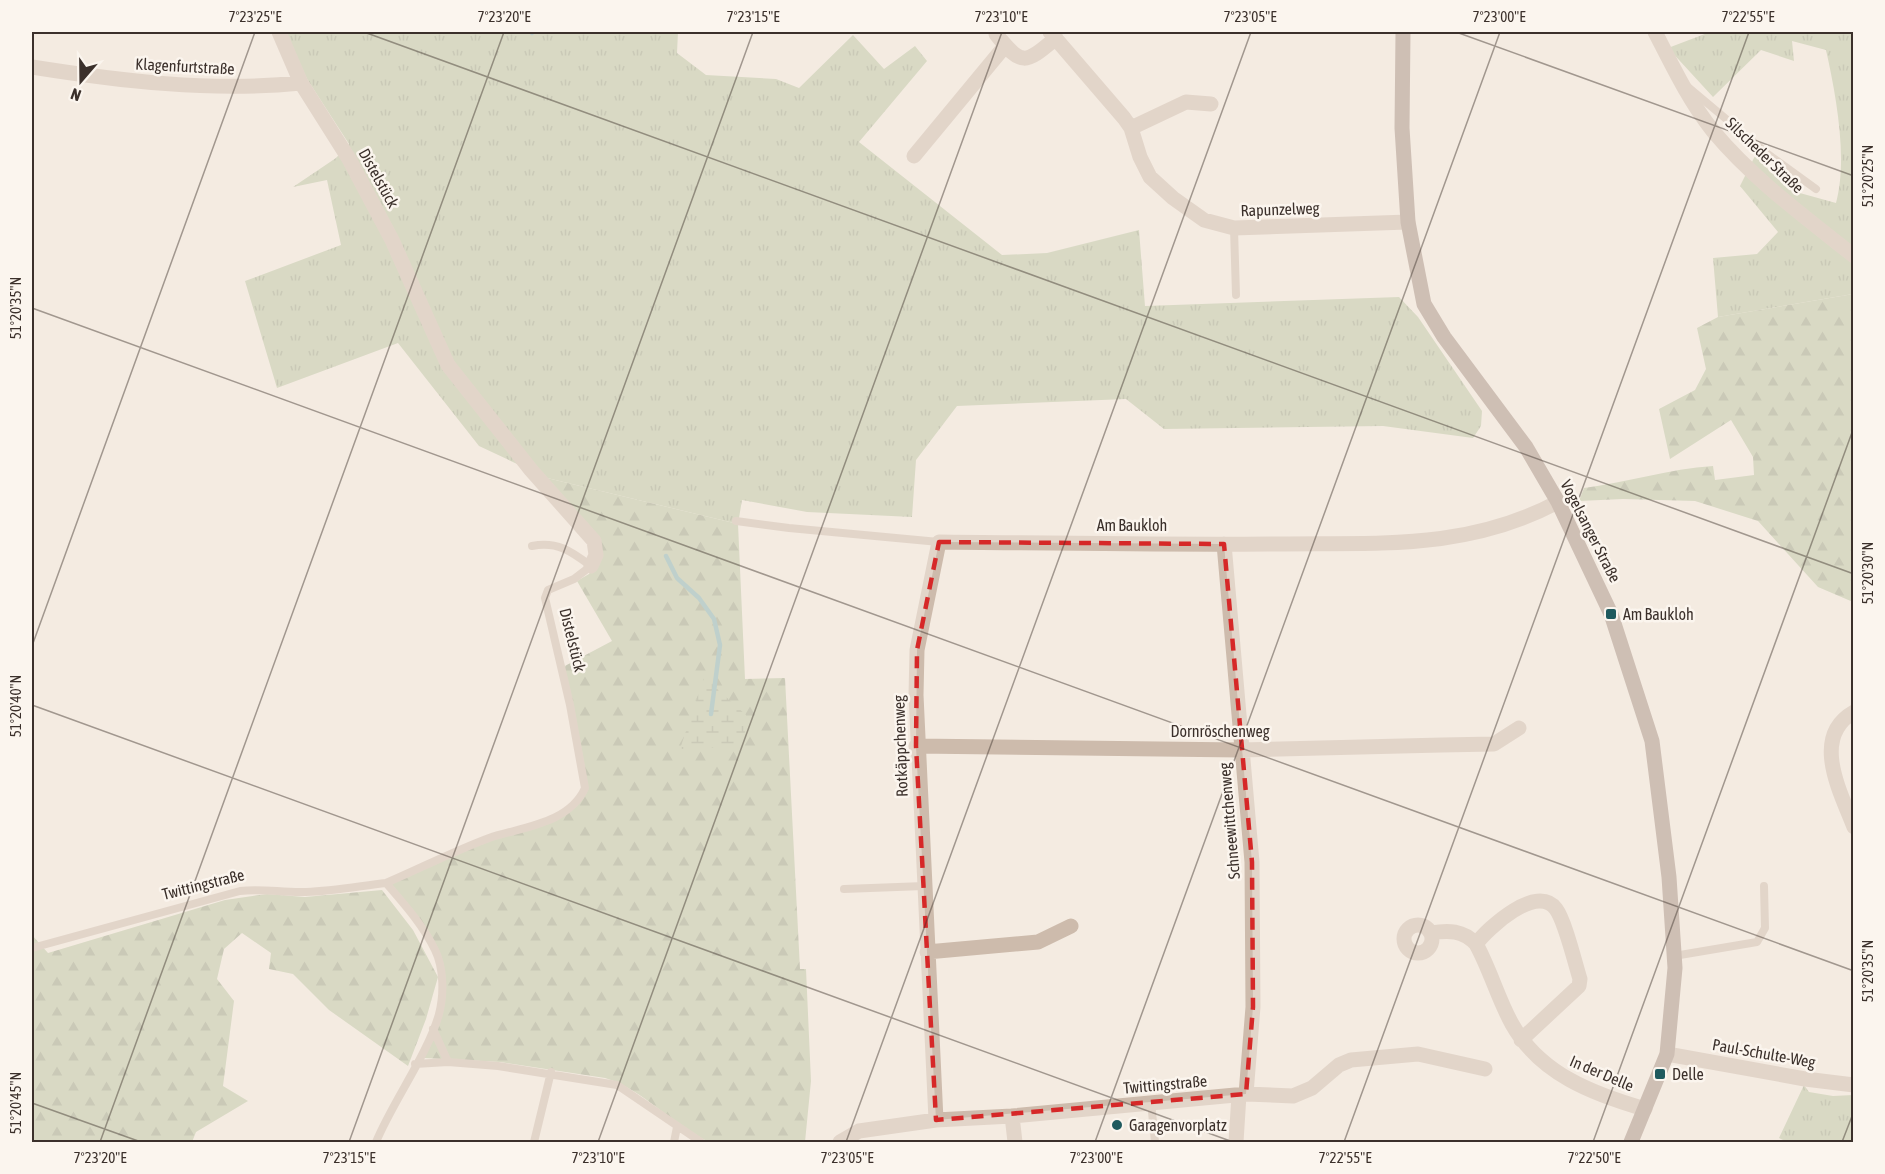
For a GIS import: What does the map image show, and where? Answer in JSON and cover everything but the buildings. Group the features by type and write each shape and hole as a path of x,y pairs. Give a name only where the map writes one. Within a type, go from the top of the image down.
{"street":[{"name":"Distelstück","path":"279,32 301,83 348,159 392,240 448,365 531,470 594,541 596,555 591,566"},
{"name":"Vogelsanger Straße","path":"1403,32 1402,128 1408,222 1424,304 1444,337 1526,447 1558,502 1611,614 1652,741 1670,877 1674,956 1668,1054 1631,1143"},
{"name":"Silscheder Straße","path":"1655,32 1681,82 1713,130 1765,184 1854,256"},
{"name":"Rapunzelweg","path":"914,156 998,36 1012,55 1021,60 1032,58 1053,35 1131,128 1140,157 1150,177 1204,220 1234,228 1408,222"},
{"name":"Klagenfurtstraße","path":"32,67 108,79 189,85 261,87 301,83"},
{"path":"1131,128 1186,102 1211,104"},
{"name":"Am Baukloh","path":"939,542 1224,544 1410,542 1458,538 1525,519 1558,502"},
{"name":"Rotkäppchenweg","path":"936,1120 916,746 917,650 939,542"},
{"name":"Schneewittchenweg","path":"1224,544 1252,862 1254,1007 1236,1143"},
{"path":"1854,712 1836,731 1831,747 1830,764 1854,827"},
{"name":"Dornröschenweg","path":"916,746 1241,750 1494,744 1519,728"},
{"path":"1431,933 1447,930 1457,932 1470,937 1476,944 1487,929 1504,915 1532,902 1540,900 1549,903 1558,912 1580,980 1579,986 1521,1040"},
{"path":"927,952 1038,942 1071,926"},
{"name":"In der Delle","path":"1476,944 1511,1023 1521,1040 1546,1067 1564,1078 1645,1110"},
{"name":"Twittingstraße","path":"840,1143 859,1131 936,1120 1012,1116 1242,1095 1293,1096 1304,1093 1339,1065 1351,1060 1418,1054 1485,1069"},
{"name":"Paul-Schulte-Weg","path":"1668,1054 1854,1085"},
{"path":"1012,1116 1015,1143"}],"lane":[{"path":"1681,82 1704,97 1769,155 1816,189"},
{"path":"1234,228 1236,295"},
{"name":"Am Baukloh","path":"736,520 789,528 939,542"},
{"path":"532,546 548,543 565,548 591,566"},
{"name":"Distelstück","path":"386,883 490,838 540,823 561,814 581,796 585,777 544,597 548,590 574,579 591,566"},
{"path":"376,1143 388,1112 440,1013 442,974 436,952 409,909 386,883"},
{"name":"Twittingstraße","path":"32,948 240,891 261,888 282,892 306,892 386,883"},
{"path":"844,889 924,886"},
{"path":"1674,956 1757,942 1765,928 1764,886"},
{"path":"433,1029 448,1062"},
{"path":"415,1064 448,1062 551,1072 617,1085 701,1143"},
{"path":"534,1143 551,1072"},
{"path":"1151,1102 1155,1143"},
{"path":"674,1143 677,1127"}],"highlighted area":[{"path":"939,542 1224,544 1252,862 1253,1007 1246,1094 936,1120 916,746 917,650"}],"green space":[{"path":"285,32 678,32 677,53 706,75 776,79 799,88 853,35 884,69 915,46 927,61 859,142 1002,255 1047,253 1139,230 1145,306 1399,297 1418,317 1482,411 1481,426 1473,438 1383,426 1164,429 1126,399 957,406 916,460 912,517 807,512 742,500 738,524 547,478 479,446 398,343 277,388 245,281 341,245 327,180 293,187 336,158 349,144 307,79"},
{"path":"1710,32 1853,32 1853,294 1718,317 1713,258 1757,254 1778,232 1740,186 1755,156 1789,190 1836,203 1841,147 1837,107 1826,50 1792,41 1794,61 1761,50 1713,97 1668,48"},
{"path":"1853,294 1853,602 1818,587 1758,521 1695,501 1623,499 1579,501 1584,488 1680,470 1713,466 1715,480 1754,475 1753,457 1731,420 1670,459 1659,409 1695,390 1706,369 1697,328 1718,317"},
{"path":"547,478 738,524 745,679 785,678 800,969 806,969 811,1081 805,1142 738,1144 707,1141 633,1091 605,1078 500,1062 424,1058 441,1005 443,977 435,951 386,883 490,838 561,814 585,788 561,668 612,641 577,581 589,574 599,558"},
{"path":"704,677 746,715 744,746 680,749"},
{"path":"382,890 413,930 438,977 426,1019 408,1066 329,1010 293,974 269,969 271,953 242,933 224,949 217,979 234,1001 223,1086 248,1101 196,1132 192,1142 32,1142 32,935 48,953 225,900 267,894 305,897"},
{"path":"1804,1085 1809,1092 1833,1096 1853,1095 1853,1142 1787,1142 1779,1138"}],"waterway":[{"path":"666,556 677,578 699,598 714,619 720,645 711,714"}],"place":[{"name":"Am Baukloh","path":"1611,614"},
{"name":"Delle","path":"1660,1074"},
{"name":"Garagenvorplatz","path":"1117,1125"}]}
